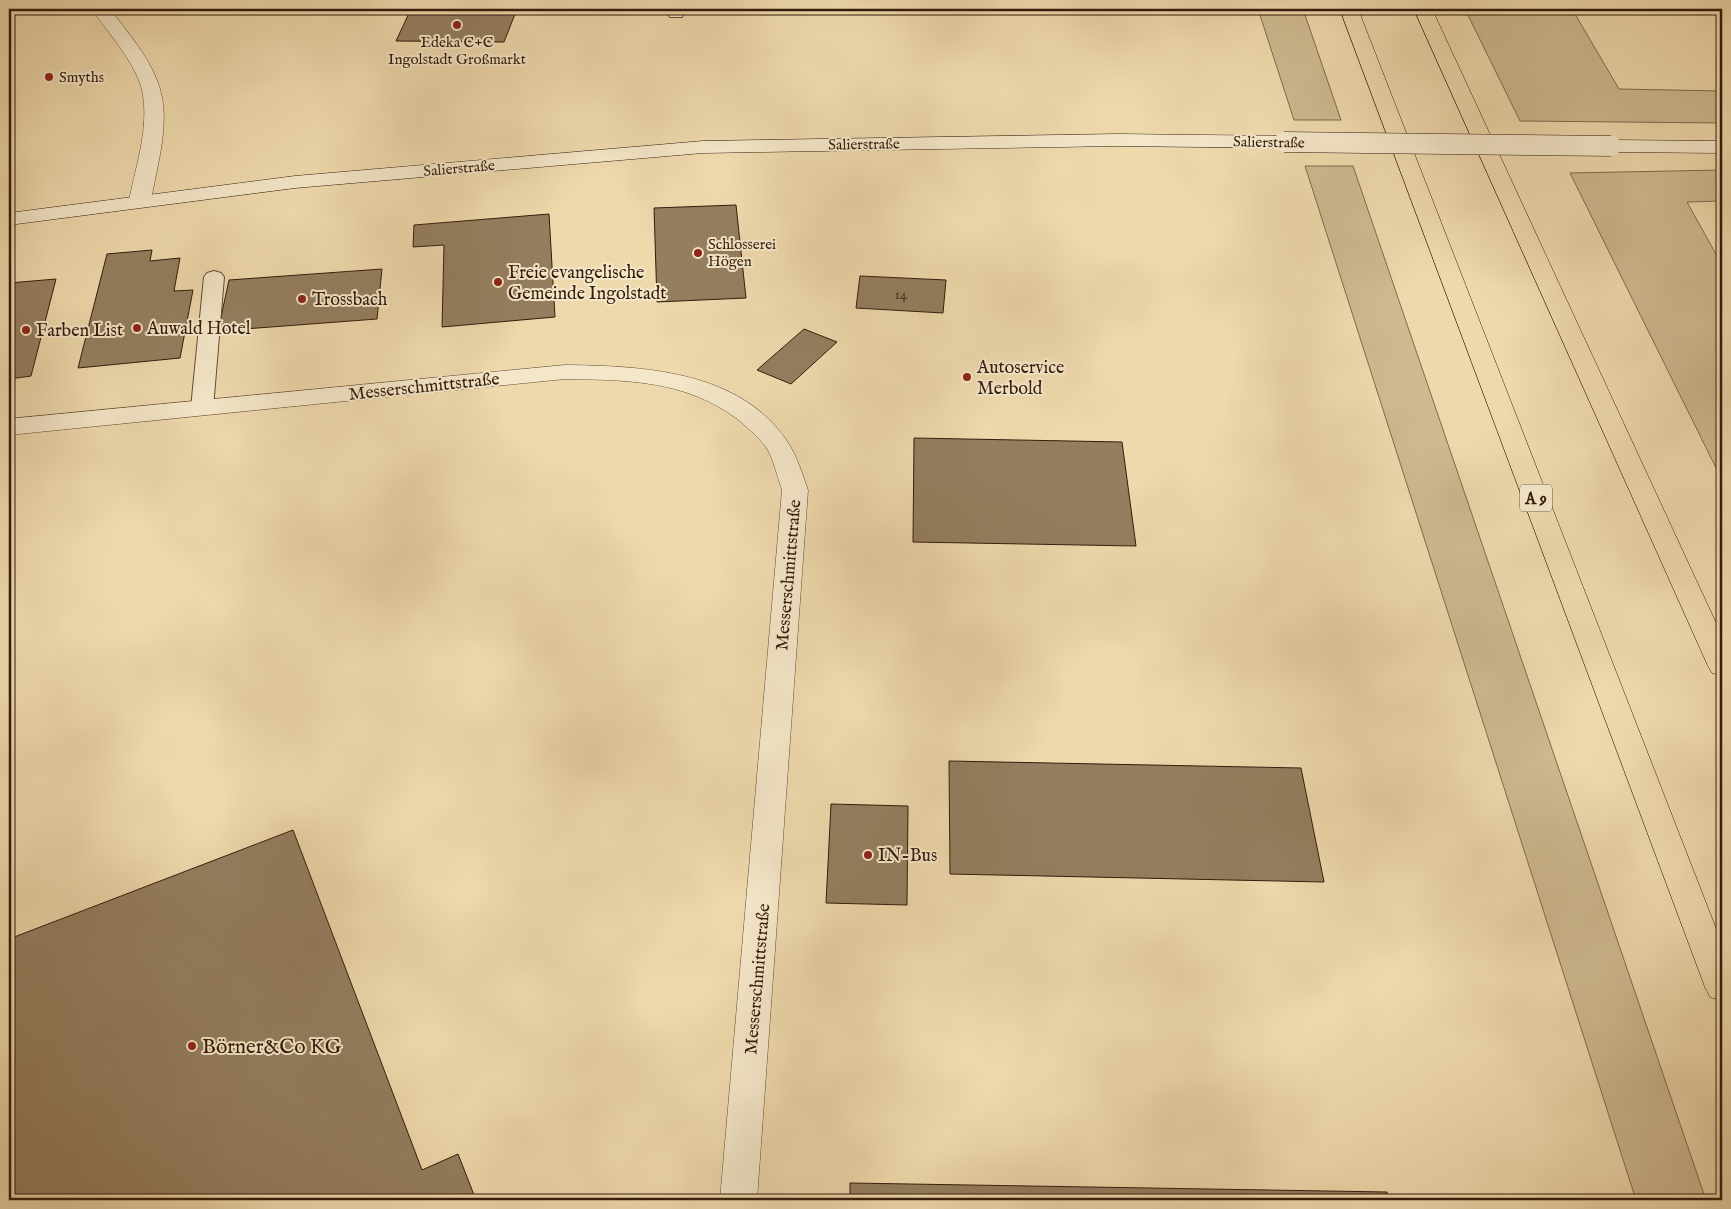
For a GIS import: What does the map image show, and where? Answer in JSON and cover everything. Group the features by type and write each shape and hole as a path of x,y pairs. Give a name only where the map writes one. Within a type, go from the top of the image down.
{"highway":[{"name":"A 9","path":"1349,9 1722,987"},
{"path":"1423,9 1722,666"}],"street":[{"path":"101,9 143,71 152,93 153,114 140,201"},
{"name":"Salierstraße","path":"9,219 140,201 386,174 703,148 1117,140 1722,147"},
{"name":"Messerschmittstraße","path":"9,427 565,372 625,373 681,381 719,397 751,418 776,442 795,490 739,1200"}],"lane":[{"path":"202,408 214,277"}],"shaded area":[{"path":"1258,9 1303,9 1341,120 1294,120"},
{"path":"1465,9 1572,9 1619,89 1722,91 1722,123 1520,121"},
{"path":"1305,166 1353,166 1706,1200 1636,1200"},
{"path":"1722,170 1722,201 1687,202 1722,265 1722,480 1570,173"}],"building":[{"path":"220,9 349,9 346,14 218,13"},
{"name":"Edeka C+C Ingolstadt Großmarkt","path":"411,9 517,9 504,42 396,41"},
{"name":"Schlosserei Högen","path":"736,205 746,298 657,302 654,208"},
{"name":"Freie evangelische Gemeinde Ingolstadt","path":"549,214 555,317 442,327 444,245 413,247 414,225"},
{"name":"Auwald Hotel","path":"152,250 150,261 180,258 174,291 193,290 180,358 78,368 107,254"},
{"name":"Trossbach","path":"382,269 377,319 218,331 229,280"},
{"path":"860,276 946,280 943,313 856,308"},
{"name":"Farben List","path":"56,279 31,376 9,379 9,283"},
{"path":"804,329 837,342 791,384 757,370"},
{"path":"914,438 1122,442 1136,546 913,542"},
{"path":"949,761 1301,768 1324,882 950,874"},
{"name":"IN-Bus","path":"831,804 908,806 907,905 826,903"},
{"name":"Börner&Co KG","path":"293,830 422,1170 458,1154 476,1200 9,1200 9,939"},
{"path":"850,1183 1387,1192 1389,1200 850,1200"}],"place":[{"name":"Edeka C+C Ingolstadt Großmarkt","path":"457,25"},
{"name":"Smyths","path":"49,77"},
{"name":"Schlosserei Högen","path":"698,253"},
{"name":"Freie evangelische Gemeinde Ingolstadt","path":"498,282"},
{"name":"Trossbach","path":"302,299"},
{"name":"Auwald Hotel","path":"137,328"},
{"name":"Farben List","path":"26,330"},
{"name":"Autoservice Merbold","path":"967,377"},
{"name":"IN-Bus","path":"868,855"},
{"name":"Börner&Co KG","path":"192,1046"}]}
